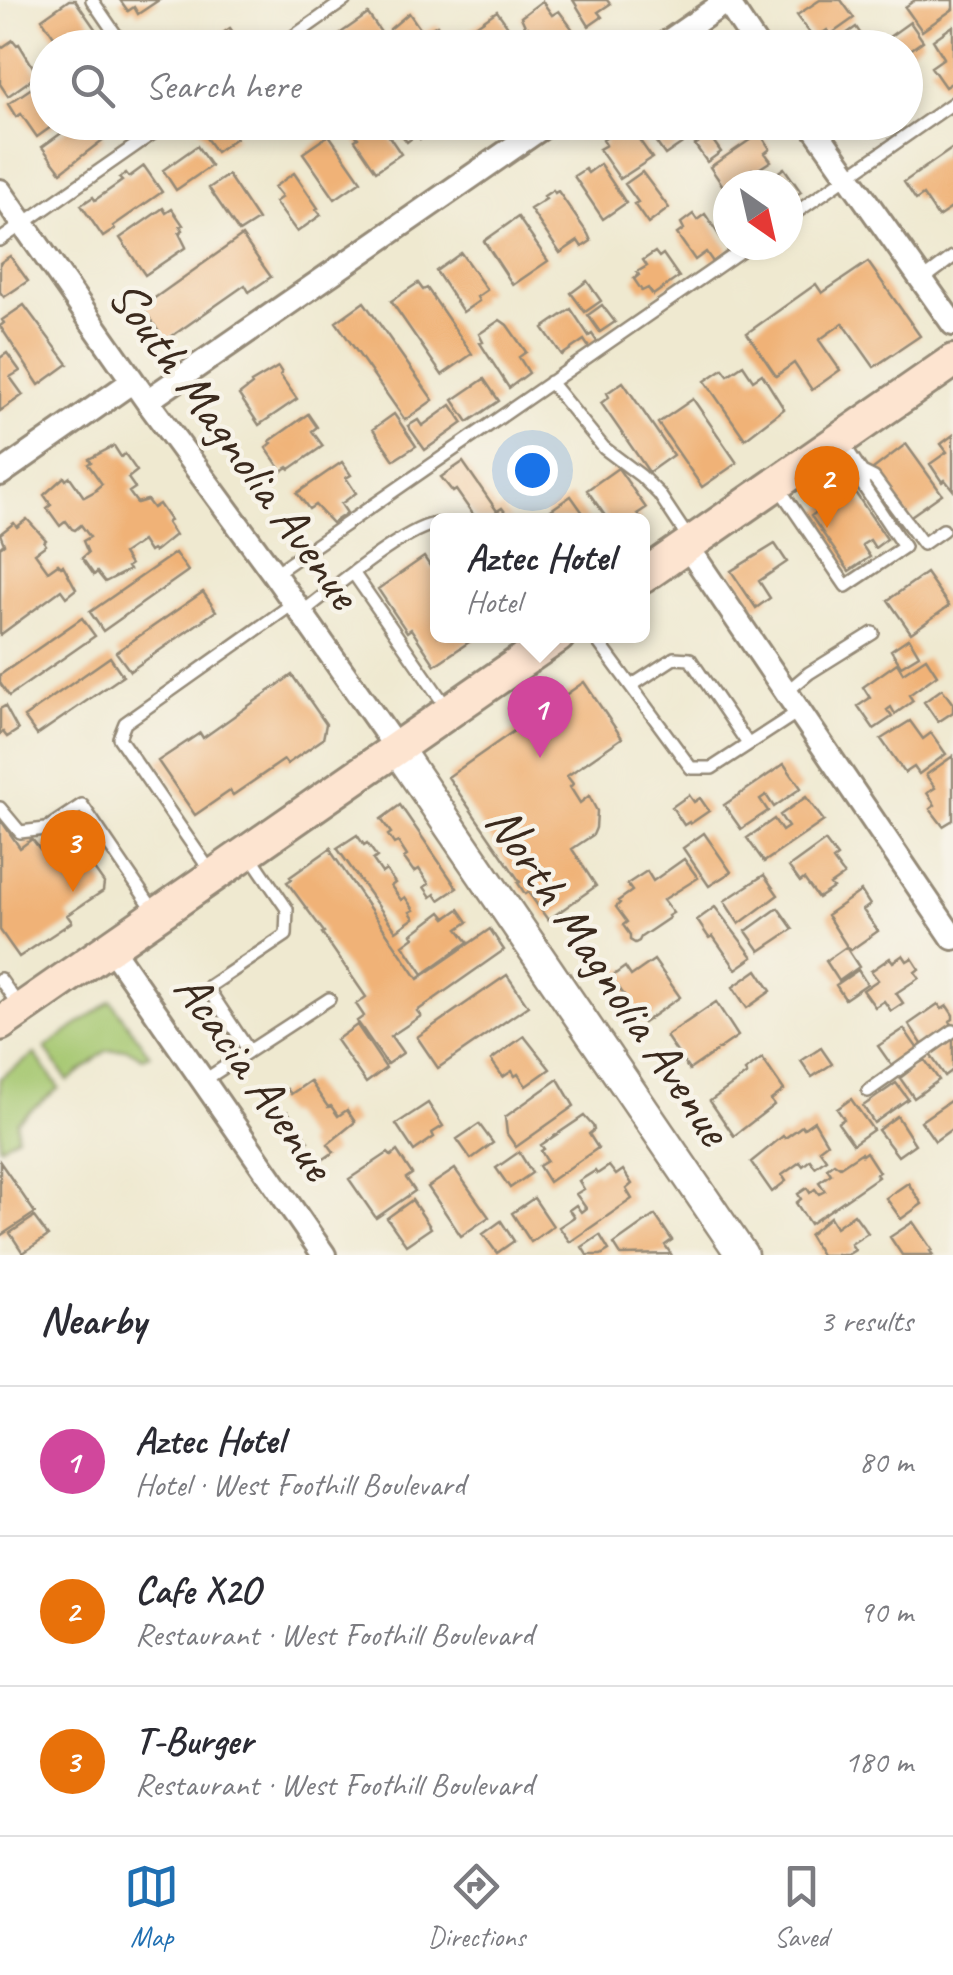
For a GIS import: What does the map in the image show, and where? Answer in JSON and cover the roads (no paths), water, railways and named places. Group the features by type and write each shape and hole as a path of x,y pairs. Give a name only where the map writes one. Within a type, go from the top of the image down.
{"main road":[{"path":"650,571 953,361"},
{"path":"11,1017 397,749 539,644"}],"street":[{"path":"684,30 727,0 746,30"},
{"path":"146,401 524,140"},
{"path":"822,140 953,324"},
{"name":"South Magnolia Avenue","path":"0,191 397,749"},
{"path":"0,474 133,381"},
{"path":"689,544 791,702 953,938"},
{"name":"North Magnolia Avenue","path":"397,749 742,1255"},
{"name":"Acacia Avenue","path":"111,948 324,1255"}],"lane":[{"path":"92,0 112,30"},
{"path":"302,30 344,0"},
{"path":"923,124 953,103"},
{"path":"0,240 143,140"},
{"path":"803,208 900,140"},
{"path":"921,280 953,257"},
{"path":"274,574 727,260"},
{"path":"550,382 604,448 659,494 689,544"},
{"path":"776,485 846,586 904,547 864,487 862,472 840,439"},
{"path":"862,472 874,478 923,544 943,530"},
{"path":"213,876 119,738 124,723 430,523"},
{"path":"354,574 449,712"},
{"path":"599,643 691,768 712,768 748,744 791,702 809,672 874,632"},
{"path":"631,686 674,658 690,659 748,744"},
{"path":"0,808 20,832 46,828 82,805 157,915"},
{"path":"248,852 287,908 286,935 208,989 250,1051"},
{"path":"0,980 11,1017"},
{"path":"203,1081 330,999"},
{"path":"868,1091 953,1030"}],"place":[{"name":"Cafe X2O","path":"827,528"},
{"name":"Aztec Hotel","path":"540,758"},
{"name":"T-Burger","path":"73,892"}]}
